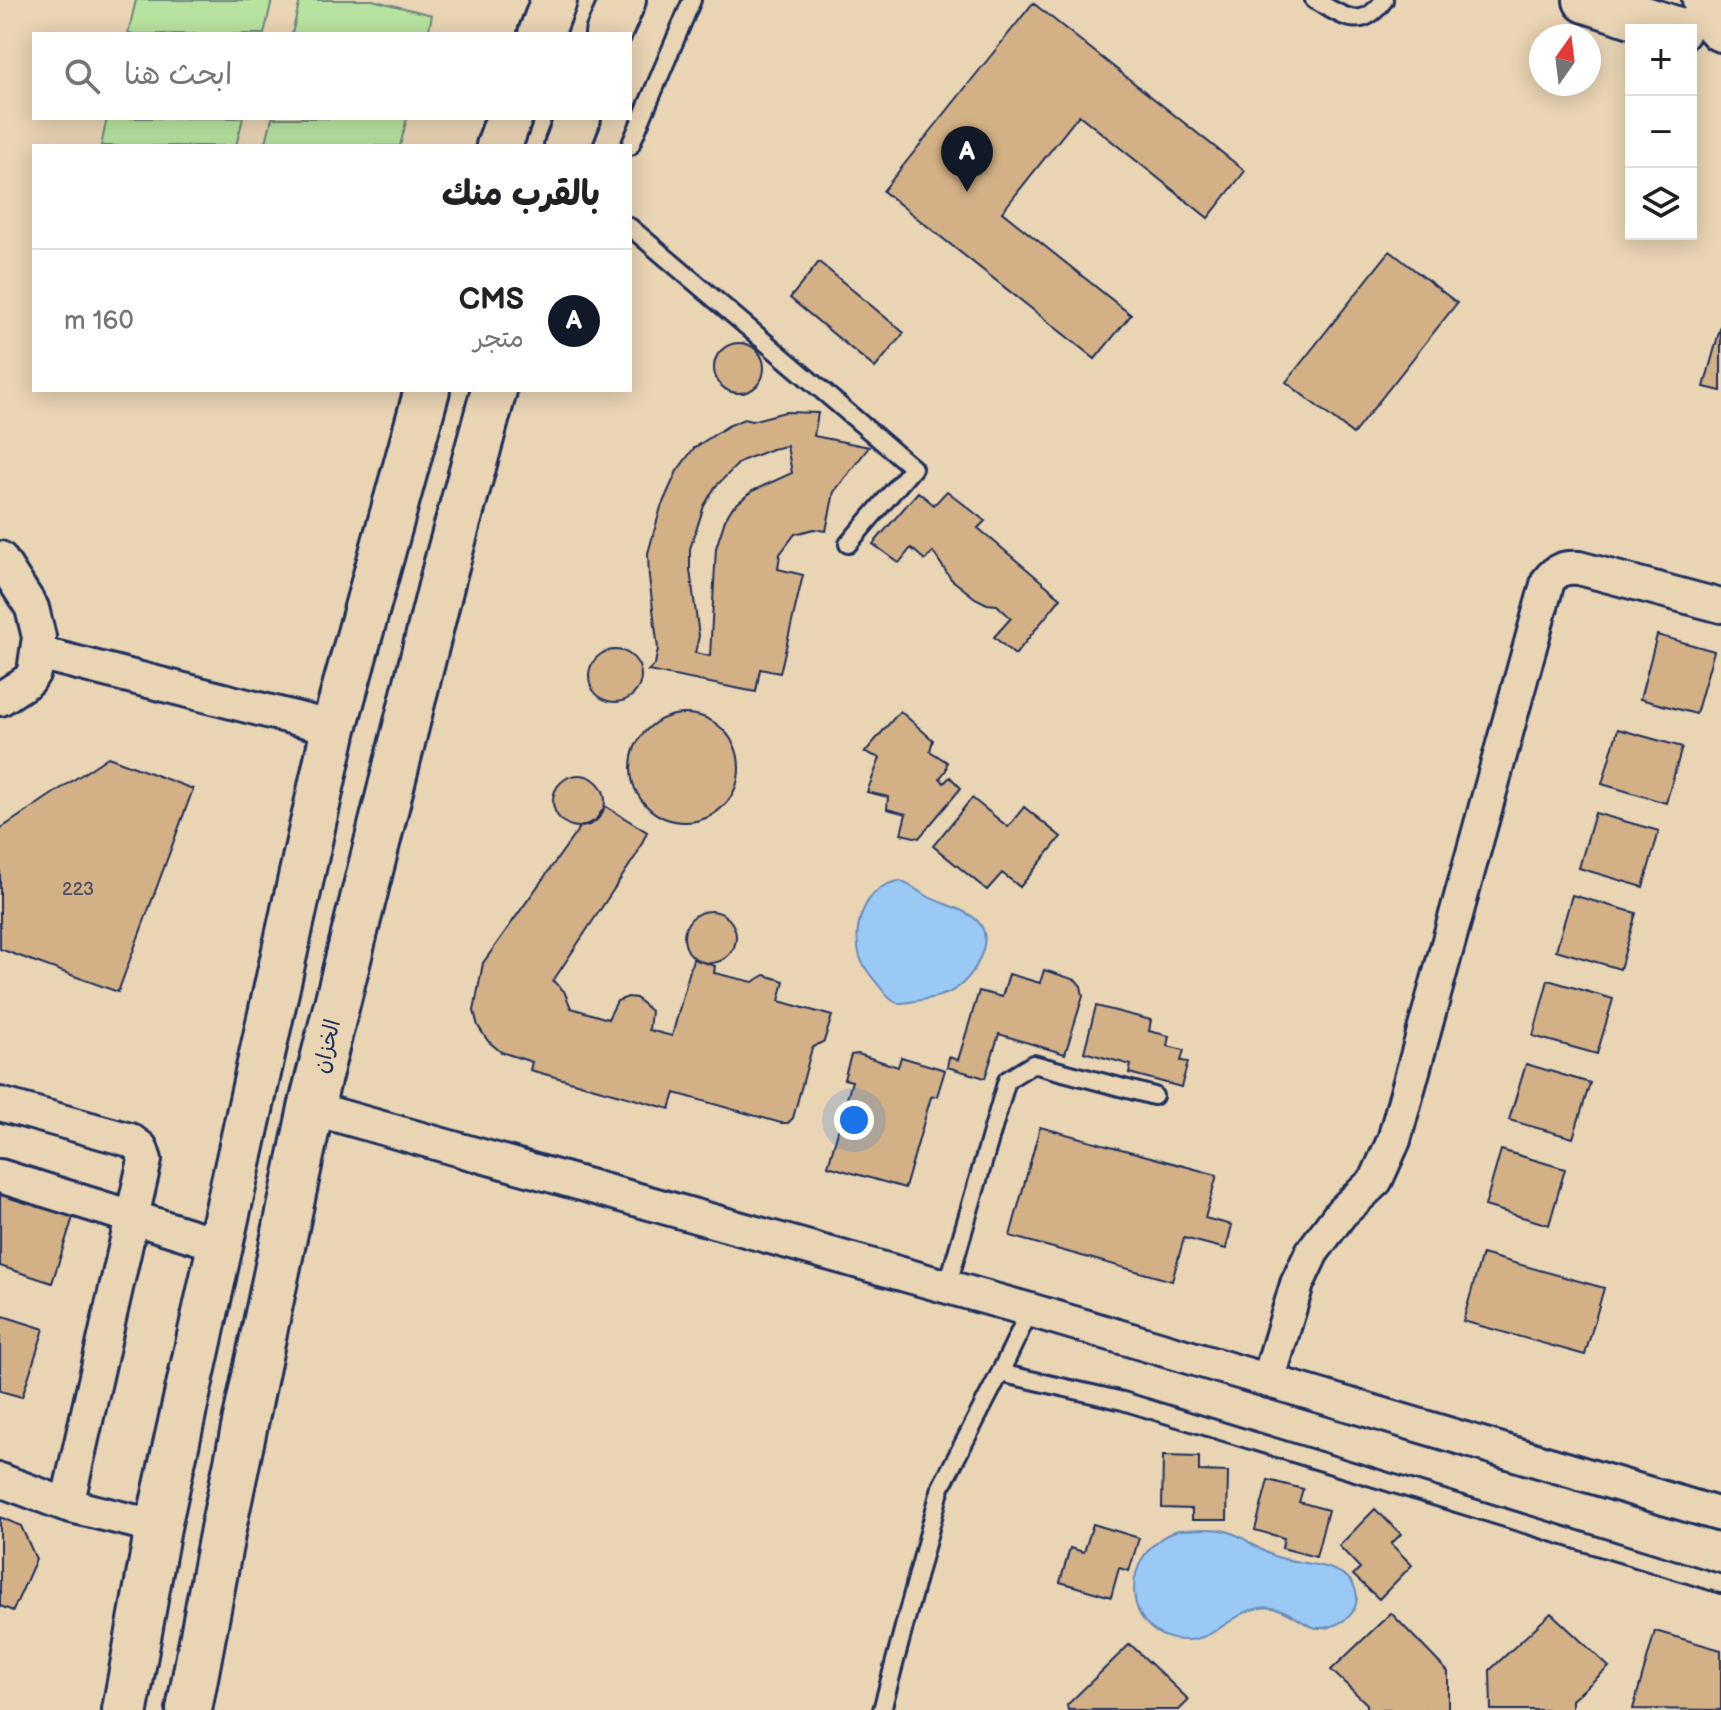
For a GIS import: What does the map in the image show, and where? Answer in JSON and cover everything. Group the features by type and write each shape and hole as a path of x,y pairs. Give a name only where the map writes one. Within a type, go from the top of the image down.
{"main road":[{"path":"542,32 554,0"},
{"path":"609,32 623,0"},
{"path":"1586,0 1660,24"},
{"path":"1705,0 1721,29"},
{"path":"1697,37 1721,43"},
{"path":"500,144 508,120"},
{"path":"568,144 577,120"},
{"path":"125,1710 158,1527 334,728 426,392"},
{"name":"الخزان","path":"189,1710 223,1529 311,1108 441,586 493,392"}],"street":[{"path":"0,558 32,608 39,637 34,672 29,680 0,699"},
{"path":"1268,1381 1297,1284 1312,1252 1341,1213 1376,1180 1394,1140 1548,581 1555,571 1566,567 1579,568 1721,606"},
{"path":"38,653 334,728"},
{"path":"0,1104 136,1143 145,1160 67,1505"},
{"path":"311,1108 1030,1310 1721,1515"},
{"path":"0,1176 221,1245"},
{"path":"0,1480 67,1505 158,1527"}],"lane":[{"path":"631,144 692,0"},
{"path":"1314,0 1347,18 1358,20 1368,17 1384,0"},
{"path":"632,229 913,468 848,544"},
{"path":"947,1287 1007,1080 1033,1064 1154,1096"},
{"path":"882,1710 941,1487 1030,1310"},
{"path":"1000,1373 1123,1401 1721,1584"}],"green space":[{"path":"136,0 272,0 264,32 128,32"},
{"path":"300,0 372,0 432,15 428,32 292,32"},
{"path":"107,120 242,120 236,144 101,144"},
{"path":"272,120 406,120 400,144 266,144"}],"water":[{"path":"900,881 971,916 984,932 984,944 973,970 957,988 942,995 898,1003 868,973 860,957 858,932 870,898 888,884"},
{"path":"1178,1530 1226,1531 1274,1556 1342,1574 1349,1579 1357,1596 1354,1610 1342,1622 1320,1628 1287,1612 1265,1607 1242,1614 1201,1638 1167,1637 1150,1627 1139,1613 1134,1595 1136,1576 1143,1557 1157,1541"}],"building":[{"path":"1033,3 1245,171 1208,218 1079,115 1002,212 1131,315 1095,359 883,191"},
{"path":"1390,251 1457,303 1353,434 1286,382"},
{"path":"819,262 904,333 875,368 790,298"},
{"path":"1721,325 1721,391 1704,387"},
{"path":"739,343 757,350 764,368 757,386 739,393 721,386 714,368 721,350"},
{"path":"785,412 818,413 814,436 869,447 834,492 826,531 814,529 795,534 780,554 778,569 803,575 780,673 760,669 756,692 648,671 655,664 658,649 648,553 661,507 677,471 694,448 728,426 744,419 751,421","holes":["787,446 792,473 752,491 732,508 725,520 716,548 710,656 695,653 699,636 690,549 704,506 715,487 741,461 772,449"]},
{"path":"947,491 985,521 978,528 1061,598 1015,655 994,637 1011,618 997,605 975,598 951,579 933,552 925,560 911,548 899,563 873,544 918,492 934,505"},
{"path":"1657,635 1714,651 1696,714 1640,699"},
{"path":"615,650 633,658 641,676 633,694 615,702 597,694 589,676 597,658"},
{"path":"900,711 933,740 930,751 947,762 940,778 944,783 950,777 961,788 919,838 901,834 906,814 887,809 888,797 867,792 880,758 865,752"},
{"path":"685,714 715,723 723,730 730,738 739,768 730,798 723,806 715,813 685,822 655,813 647,806 640,798 631,768 640,738 647,730 655,723"},
{"path":"1618,729 1682,747 1666,803 1602,784"},
{"path":"108,757 193,789 118,992 0,949 0,829"},
{"path":"579,775 597,783 605,801 597,819 579,827 561,819 553,801 561,783"},
{"path":"972,798 1008,827 1024,807 1061,837 1020,887 1002,873 987,890 933,846"},
{"path":"605,806 647,832 637,854 553,981 564,991 571,1008 608,1019 617,1001 636,998 651,1011 649,1030 672,1036 693,959 715,966 714,973 753,982 765,975 784,981 779,1001 832,1016 824,1041 812,1048 793,1118 788,1123 675,1093 670,1109 530,1070 532,1062 501,1052 488,1041 478,1026 474,1011 483,963 580,827 595,821"},
{"path":"1595,813 1659,831 1643,887 1579,868"},
{"path":"1572,895 1636,913 1620,969 1556,950"},
{"path":"710,911 728,919 736,937 728,955 710,963 692,955 684,937 692,919"},
{"path":"1044,970 1076,980 1081,986 1083,996 1065,1054 999,1034 985,1078 947,1067 949,1057 958,1060 979,991 1002,997 1009,974 1040,983"},
{"path":"1548,980 1613,999 1597,1054 1533,1036"},
{"path":"1096,1006 1151,1020 1149,1031 1169,1036 1167,1046 1184,1050 1181,1061 1188,1062 1181,1087 1129,1073 1131,1065 1084,1052"},
{"path":"858,1054 898,1067 901,1057 945,1070 937,1096 931,1097 905,1188 828,1166 852,1081 844,1079 851,1055"},
{"path":"1526,1064 1590,1083 1573,1138 1509,1120"},
{"path":"1040,1127 1217,1175 1205,1218 1232,1225 1226,1249 1184,1238 1172,1281 1010,1236"},
{"path":"1501,1150 1565,1169 1549,1225 1485,1206"},
{"path":"0,1191 74,1214 52,1283 0,1266"},
{"path":"1482,1254 1604,1288 1585,1355 1463,1321"},
{"path":"0,1315 44,1329 22,1397 0,1391"},
{"path":"1163,1456 1199,1457 1199,1471 1228,1472 1227,1520 1192,1520 1192,1509 1162,1508"},
{"path":"1268,1480 1303,1489 1299,1502 1328,1510 1316,1557 1282,1548 1284,1538 1255,1530"},
{"path":"1375,1509 1401,1534 1391,1544 1412,1565 1379,1599 1353,1575 1360,1568 1339,1546"},
{"path":"0,1517 21,1526 36,1559 13,1611 0,1606"},
{"path":"1093,1524 1139,1538 1129,1571 1119,1568 1111,1597 1060,1582 1070,1548 1084,1552"},
{"path":"1391,1613 1448,1672 1448,1710 1367,1710 1367,1704 1331,1670"},
{"path":"1551,1613 1609,1667 1572,1700 1572,1710 1491,1710 1490,1670"},
{"path":"1655,1631 1721,1650 1721,1710 1633,1709"},
{"path":"1130,1644 1189,1700 1179,1710 1068,1710 1067,1705"}],"place":[{"name":"CMS","path":"967,192"}]}
